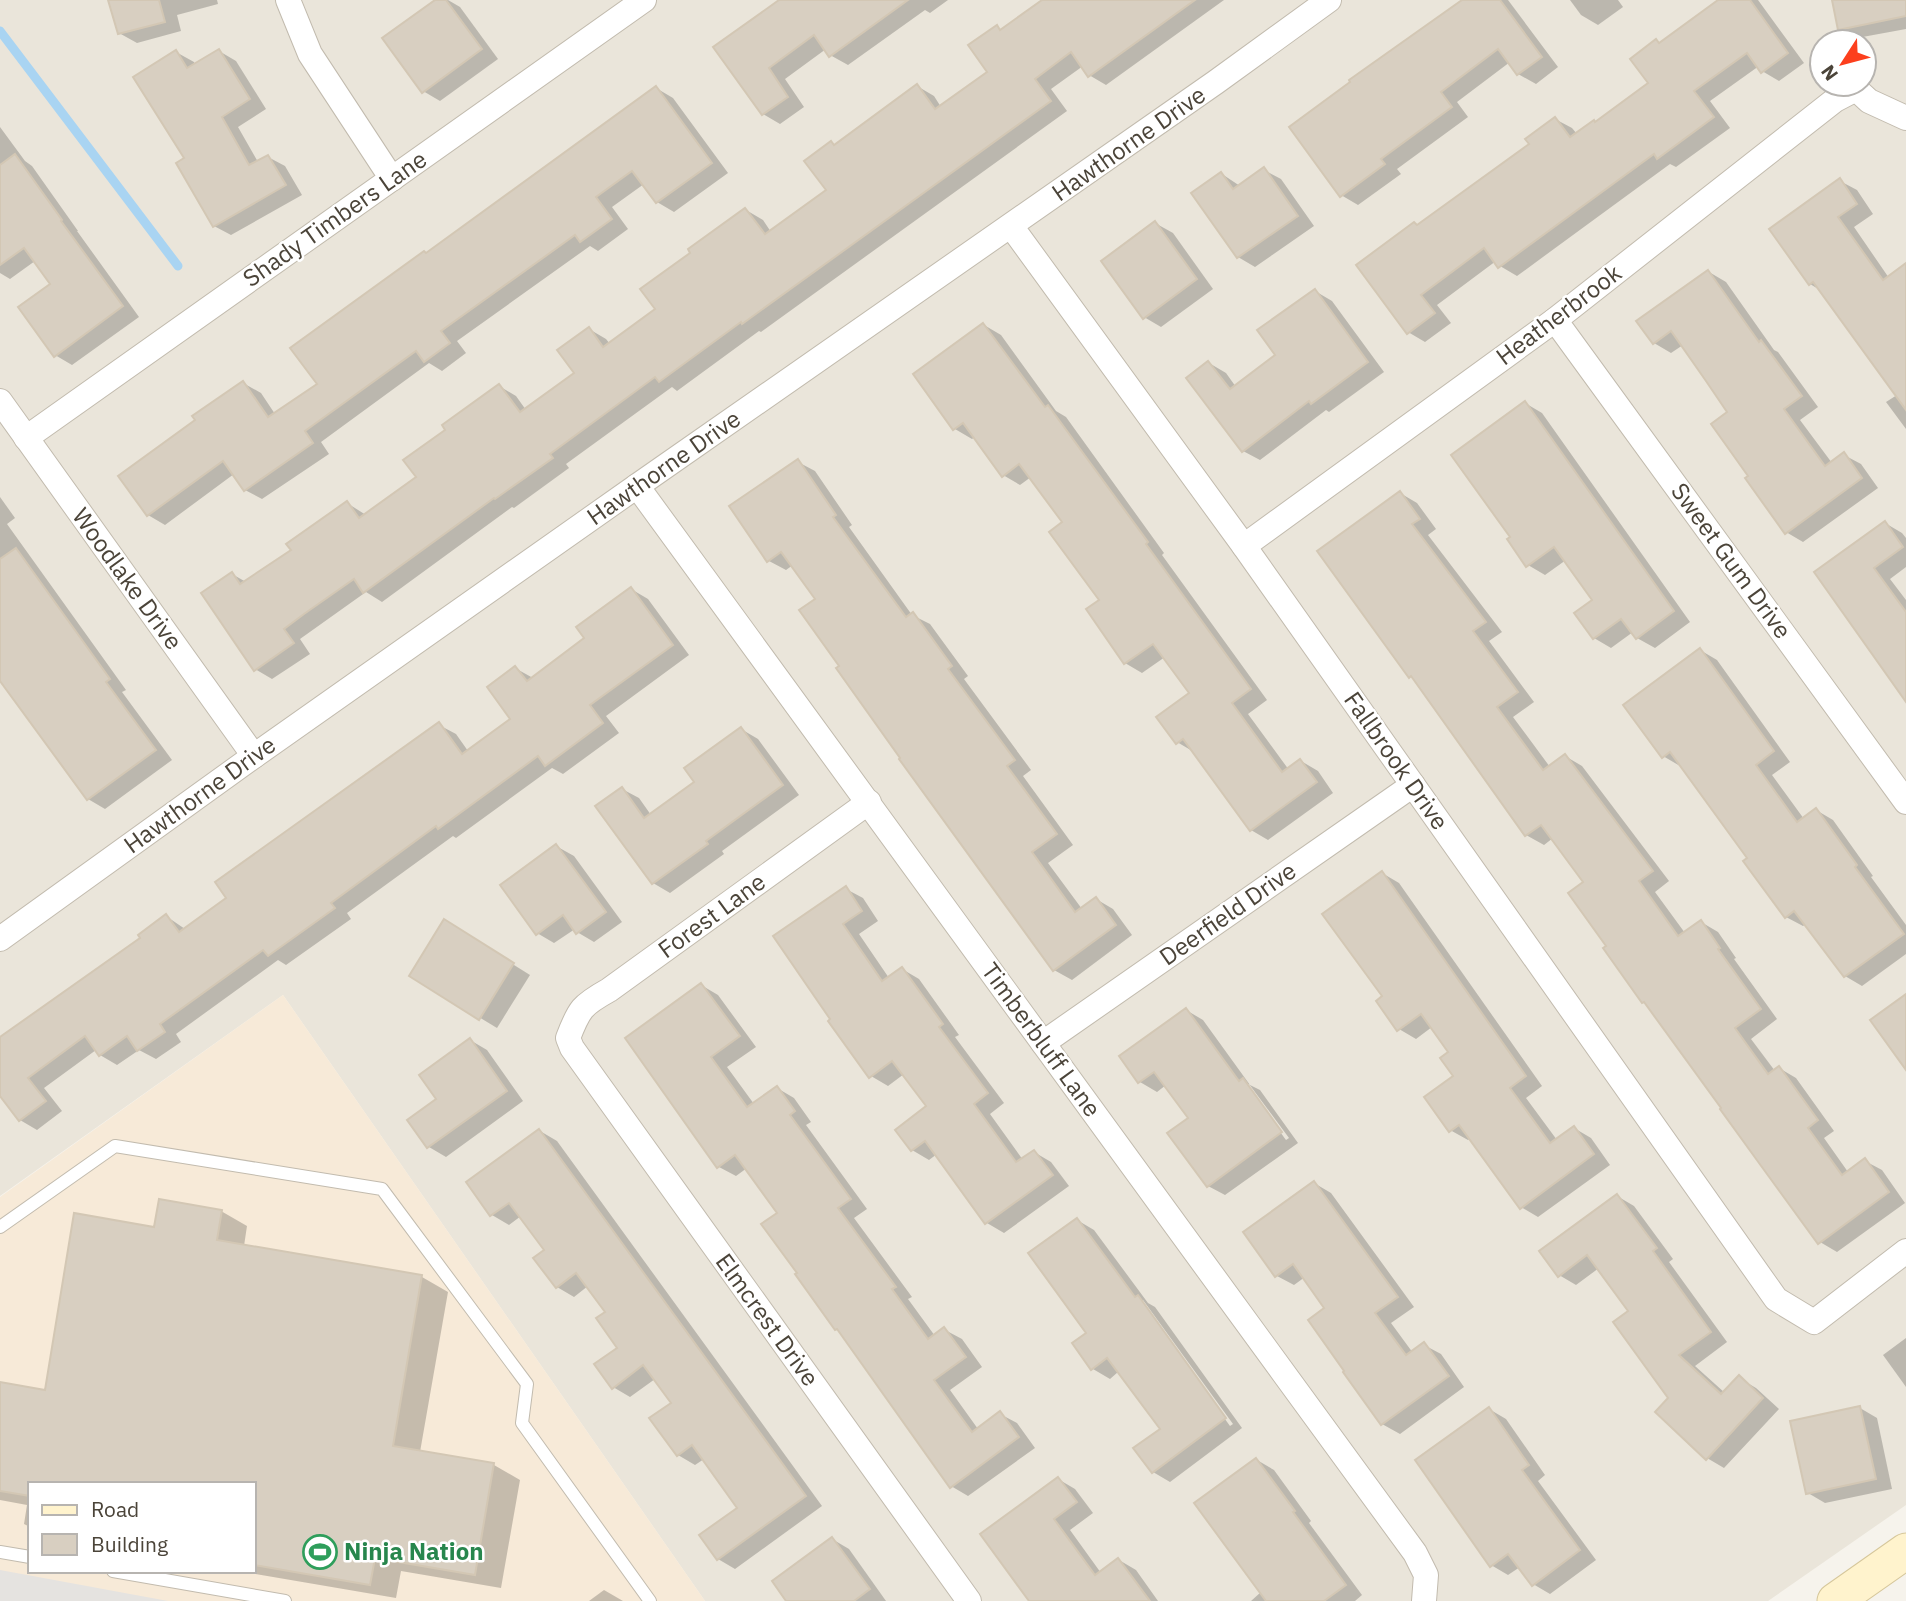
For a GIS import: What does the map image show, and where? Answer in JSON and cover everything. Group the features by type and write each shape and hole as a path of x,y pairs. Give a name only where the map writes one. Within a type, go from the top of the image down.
{"main road":[{"path":"1835,1601 1903,1559"}],"street":[{"path":"288,0 310,54 392,179"},
{"name":"Shady Timbers Lane","path":"26,439 644,0"},
{"name":"Hawthorne Drive","path":"0,939 254,756 1329,0"},
{"name":"Heatherbrook","path":"1244,546 1555,320 1835,100 1856,89 1869,101 1906,118"},
{"name":"Fallbrook Drive","path":"1011,226 1244,546 1776,1299 1814,1322 1906,1251"},
{"name":"Sweet Gum Drive","path":"1555,320 1906,802"},
{"name":"Woodlake Drive","path":"0,401 254,756"},
{"name":"Timberbluff Lane","path":"637,486 1415,1553 1426,1575 1424,1601"},
{"name":"Deerfield Drive","path":"1043,1044 1413,785"},
{"name":"Forest Lane","path":"568,1038 577,1014 588,1002 610,990 869,802"},
{"name":"Elmcrest Drive","path":"568,1038 580,1059 969,1601"}],"lane":[{"path":"0,1227 115,1146 382,1189 527,1384 522,1423 650,1601"},
{"path":"0,1552 28,1557"},
{"path":"124,1573 285,1601"}],"shaded area":[{"path":"0,0 1906,0 1906,1505 1768,1601 705,1601 283,995 0,1196"},
{"path":"283,995 705,1601 0,1601 0,1197"},
{"path":"0,1570 168,1601 0,1601"}],"building":[{"path":"108,0 159,0 165,22 118,34"},
{"path":"435,0 446,0 482,49 422,93 382,38"},
{"path":"779,0 908,0 829,57 814,35 769,68 788,97 762,115 713,47"},
{"path":"1042,0 1195,0 1088,77 1071,52 1035,79 1051,101 659,382 655,377 550,454 553,458 363,593 354,579 304,614 284,629 294,643 254,671 201,593 232,572 240,584 291,550 286,544 347,501 359,518 416,477 403,460 445,430 442,425 499,384 520,412 574,373 557,350 589,327 603,347 655,309 640,289 690,253 688,249 745,208 765,234 826,190 804,161 831,141 834,145 917,84 935,109 987,72 968,45 997,25 1000,30"},
{"path":"1462,0 1500,0 1542,57 1517,75 1498,49 1441,92 1452,107 1381,159 1385,164 1340,197 1289,127 1350,82 1349,80"},
{"path":"1718,0 1750,0 1788,53 1761,73 1747,53 1694,91 1714,117 1657,159 1654,154 1498,268 1484,248 1421,295 1435,313 1407,334 1356,265 1414,222 1417,225 1529,144 1525,139 1555,117 1570,137 1594,120 1595,122 1648,83 1630,59 1656,39 1659,43"},
{"path":"1832,0 1906,0 1906,16 1838,28"},
{"path":"219,49 250,99 222,117 249,165 268,155 286,185 213,227 176,163 184,158 133,77 176,50 187,68"},
{"path":"656,86 712,163 656,203 632,171 596,197 612,219 580,242 575,235 441,331 450,343 424,362 416,351 305,431 313,443 244,491 223,461 147,516 118,476 195,420 192,416 243,381 268,417 317,384 290,348"},
{"path":"15,154 123,306 54,357 18,307 50,284 24,248 0,265 0,165"},
{"path":"1264,167 1298,216 1237,258 1191,193 1221,172 1233,189"},
{"path":"1840,178 1857,204 1838,217 1883,280 1906,263 1906,410 1813,282 1809,285 1769,229"},
{"path":"1155,221 1197,279 1143,319 1101,261"},
{"path":"1708,270 1759,342 1761,340 1802,396 1784,409 1825,466 1844,452 1862,478 1785,534 1711,424 1727,412 1706,381 1671,331 1653,344 1636,321"},
{"path":"1315,289 1368,362 1311,404 1309,401 1242,452 1186,378 1208,361 1230,389 1275,355 1257,330"},
{"path":"983,323 1045,407 1048,405 1251,689 1232,703 1282,772 1300,759 1317,782 1250,831 1183,739 1176,744 1156,717 1189,693 1153,644 1124,664 1086,609 1099,600 1049,532 1062,522 1019,464 1002,477 963,423 953,430 913,374"},
{"path":"1525,401 1674,611 1636,639 1621,619 1593,639 1574,613 1592,600 1554,547 1526,567 1507,539 1510,537 1451,455"},
{"path":"798,459 836,515 833,517 906,617 913,612 952,666 948,669 1015,760 1007,766 1057,834 1032,852 1075,912 1096,897 1116,925 1053,971 836,668 839,666 799,610 815,599 781,552 767,562 729,506"},
{"path":"1400,491 1420,519 1412,524 1486,622 1473,631 1518,692 1497,707 1543,770 1565,754 1653,871 1639,881 1678,936 1701,920 1720,948 1718,949 1761,1009 1735,1028 1768,1074 1779,1066 1818,1120 1808,1128 1842,1175 1865,1158 1889,1192 1818,1244 1603,948 1606,946 1568,893 1583,882 1541,825 1525,836 1411,676 1409,678 1317,551"},
{"path":"1885,521 1903,547 1874,568 1906,612 1906,702 1814,572"},
{"path":"16,548 110,679 106,682 156,750 87,800 0,681 0,559"},
{"path":"631,587 673,645 590,705 603,723 545,766 538,756 438,829 436,826 331,903 335,908 268,956 263,950 160,1024 165,1032 137,1051 127,1036 99,1056 85,1036 28,1078 46,1101 19,1121 0,1096 0,1037 140,938 138,935 166,914 179,932 226,898 215,882 439,722 462,754 510,719 487,687 515,666 527,681 584,638 576,627"},
{"path":"1700,648 1774,751 1756,765 1797,822 1816,808 1904,934 1844,977 1794,911 1785,918 1743,861 1747,858 1670,752 1662,758 1623,705"},
{"path":"741,727 783,785 652,884 595,806 622,787 644,818 694,782 684,768"},
{"path":"556,844 606,912 576,934 563,915 536,935 500,885"},
{"path":"1382,871 1526,1076 1510,1088 1550,1143 1574,1126 1594,1154 1520,1209 1459,1125 1449,1132 1424,1097 1453,1076 1440,1058 1448,1052 1421,1014 1397,1031 1376,1001 1382,996 1322,914"},
{"path":"846,886 862,911 843,924 882,981 902,967 943,1024 939,1027 988,1093 974,1104 1016,1162 1034,1150 1053,1175 985,1224 925,1141 911,1151 895,1130 926,1106 892,1061 869,1078 773,936"},
{"path":"444,919 514,963 479,1020 409,976"},
{"path":"701,983 740,1036 711,1057 747,1107 777,1086 795,1111 790,1115 851,1199 838,1208 896,1287 892,1289 928,1339 944,1327 966,1357 934,1380 972,1432 1000,1411 1019,1437 950,1488 761,1224 777,1213 735,1155 717,1168 625,1038"},
{"path":"1906,994 1906,1070 1870,1020"},
{"path":"1186,1008 1239,1081 1243,1078 1282,1132 1207,1187 1167,1133 1188,1118 1154,1072 1138,1083 1119,1056"},
{"path":"470,1038 507,1091 427,1148 407,1120 436,1099 419,1075"},
{"path":"539,1129 806,1496 717,1560 699,1535 737,1508 692,1445 677,1456 649,1418 671,1403 643,1365 612,1389 594,1364 617,1348 596,1318 605,1312 576,1273 556,1288 533,1258 544,1250 509,1203 490,1216 466,1182"},
{"path":"1314,1181 1398,1297 1375,1313 1406,1355 1424,1342 1449,1376 1381,1425 1308,1320 1324,1308 1293,1264 1275,1277 1243,1232"},
{"path":"1617,1194 1657,1248 1653,1251 1711,1332 1679,1355 1721,1394 1739,1375 1763,1398 1706,1460 1655,1412 1668,1398 1613,1322 1628,1311 1587,1255 1558,1277 1539,1251"},
{"path":"159,1199 222,1210 217,1240 422,1275 393,1446 494,1463 475,1575 375,1558 370,1585 256,1565 256,1482 28,1482 28,1496 0,1491 0,1382 45,1390 74,1213 154,1227"},
{"path":"1077,1218 1135,1297 1138,1295 1226,1418 1152,1473 1133,1448 1160,1429 1107,1358 1091,1370 1072,1343 1086,1333 1028,1253"},
{"path":"1860,1406 1876,1479 1806,1494 1790,1421"},
{"path":"1489,1407 1529,1465 1522,1470 1580,1550 1532,1586 1508,1554 1490,1567 1415,1460"},
{"path":"1256,1458 1346,1585 1324,1601 1266,1601 1194,1503"},
{"path":"1058,1477 1077,1502 1054,1519 1095,1575 1118,1558 1150,1601 1029,1601 980,1534"},
{"path":"832,1537 870,1589 854,1601 786,1601 772,1581"}],"waterway":[{"path":"0,31 178,266"}],"place":[{"name":"Ninja Nation","path":"320,1552"}]}
